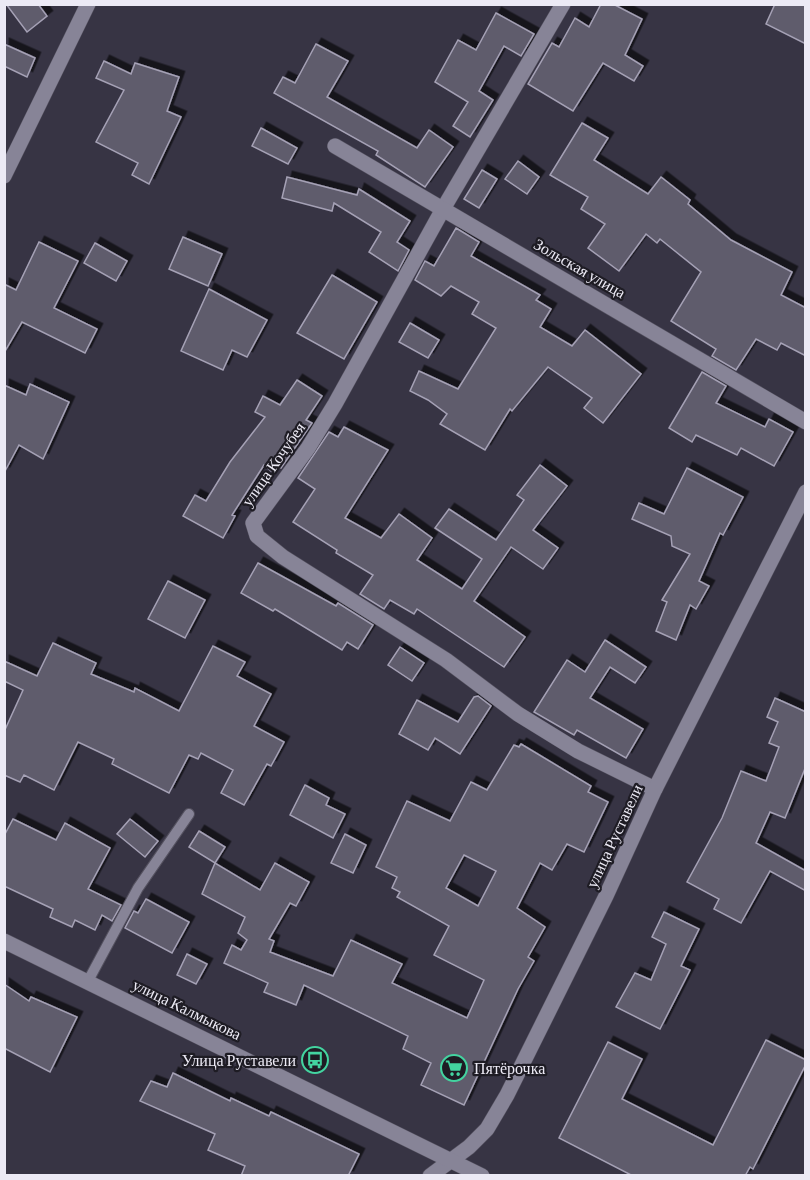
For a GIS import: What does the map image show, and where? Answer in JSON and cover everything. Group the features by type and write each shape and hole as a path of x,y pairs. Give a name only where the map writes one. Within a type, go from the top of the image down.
{"street":[{"path":"4,176 88,4"},
{"name":"улица Кочубея","path":"563,4 443,209 390,309 308,448 254,523 257,536 283,557 446,660 518,714 578,751 655,789"},
{"name":"Зольская улица","path":"335,146 806,422"},
{"name":"улица Руставели","path":"430,1176 487,1129 507,1095 606,896 655,789 806,492"},
{"name":"улица Калмыкова","path":"4,940 482,1176"}],"lane":[{"path":"88,981 138,888 189,814"}],"building":[{"path":"6,4 38,4 47,16 27,32"},
{"path":"601,4 613,4 642,19 625,55 643,66 634,81 603,63 573,111 528,84 552,43 559,47 575,18 589,27"},
{"path":"775,4 806,4 806,44 766,24"},
{"path":"496,13 534,34 521,56 504,46 479,91 493,100 470,137 453,126 468,102 435,82 458,40 476,50"},
{"path":"4,44 35,58 27,77 4,66"},
{"path":"316,44 348,61 327,97 417,148 429,130 453,147 425,187 376,155 378,151 274,93 283,77 295,83"},
{"path":"104,61 131,74 135,63 179,77 167,111 181,117 149,184 132,175 138,163 96,142 124,90 96,78"},
{"path":"582,123 608,138 594,160 648,194 661,177 690,200 688,204 731,240 792,272 781,295 806,308 806,356 781,343 777,350 756,339 736,370 712,356 716,349 671,321 701,272 660,239 657,243 646,234 619,271 588,248 605,224 581,209 588,197 550,175"},
{"path":"261,128 297,148 288,164 252,146"},
{"path":"518,161 539,177 527,194 505,179"},
{"path":"482,170 497,179 479,208 464,199"},
{"path":"287,177 357,195 359,189 410,221 397,242 409,250 398,271 369,252 381,232 334,203 332,211 282,198"},
{"path":"456,228 479,242 471,256 540,295 536,300 551,309 540,327 572,346 585,330 641,374 603,423 584,408 592,398 548,367 512,411 510,409 485,450 440,424 447,414 428,400 410,391 419,371 458,389 496,328 472,314 479,302 451,286 441,296 415,280 425,261 434,266"},
{"path":"183,237 222,254 208,286 169,269"},
{"path":"39,242 78,261 54,308 97,329 85,353 22,322 4,353 4,284 16,290"},
{"path":"95,243 127,261 116,281 84,263"},
{"path":"332,275 377,302 344,359 297,333"},
{"path":"209,289 267,320 247,357 232,350 223,370 181,351"},
{"path":"410,323 439,340 428,358 399,342"},
{"path":"702,372 726,386 716,403 765,427 769,419 793,432 774,466 741,448 737,455 696,435 692,442 669,428"},
{"path":"297,380 322,396 306,420 312,423 281,468 276,465 271,471 264,465 232,515 235,516 223,538 183,516 195,495 206,501 230,462 265,417 255,412 263,396 280,405"},
{"path":"30,384 69,402 43,459 19,445 4,473 4,385 26,395"},
{"path":"344,427 388,450 345,518 381,538 399,514 432,538 417,560 462,589 482,559 435,528 449,509 496,540 524,500 517,495 540,465 567,486 533,530 558,548 543,569 511,547 474,601 525,637 504,667 417,609 414,614 390,600 384,609 360,594 373,575 336,553 337,550 293,522 315,489 298,478 329,432 338,437"},
{"path":"687,468 743,497 723,535 720,533 699,581 709,586 696,609 690,605 676,640 656,631 667,602 662,600 690,554 672,546 671,536 632,519 639,503 664,514"},
{"path":"258,563 336,606 338,603 373,625 358,649 347,642 342,650 275,609 273,611 241,593"},
{"path":"168,581 205,600 185,638 148,619"},
{"path":"605,640 646,667 635,683 610,667 590,698 643,729 626,758 577,730 574,735 534,712 567,660 585,672"},
{"path":"53,643 96,663 91,674 134,692 135,688 179,711 213,646 245,662 237,676 271,694 254,726 284,742 271,766 267,764 244,805 221,793 233,770 201,753 198,759 189,755 169,793 112,764 114,759 78,742 54,790 24,775 20,782 4,775 4,732 23,690 4,681 4,661 37,676"},
{"path":"400,647 424,663 412,681 388,665"},
{"path":"478,696 491,706 460,754 435,738 428,750 399,734 417,700 458,722 474,697"},
{"path":"775,698 806,712 806,766 785,818 770,812 756,843 806,871 806,891 770,871 741,923 714,909 719,899 687,882 722,818 741,771 766,781 779,747 769,743 778,722 767,717"},
{"path":"521,744 591,786 588,792 608,802 584,852 567,844 552,870 540,863 517,908 545,927 528,957 534,961 518,989 464,1105 421,1085 431,1063 403,1049 408,1036 304,985 296,1005 264,992 268,983 224,963 232,945 241,950 247,940 238,933 245,917 202,894 215,863 260,890 275,863 309,882 296,906 290,903 269,939 274,941 270,952 333,976 351,940 402,964 392,983 467,1018 484,980 434,955 449,926 397,897 400,892 392,888 397,877 376,867 407,801 450,821 471,782 487,790 514,745 519,747","holes":["464,855 496,871 478,906 446,888"]},
{"path":"305,785 329,798 326,805 345,814 333,838 290,815"},
{"path":"13,819 56,840 65,823 110,848 88,889 121,905 112,921 102,915 95,930 75,920 72,927 50,917 53,909 4,886 4,836"},
{"path":"130,819 158,841 145,857 117,834"},
{"path":"199,831 225,847 215,863 189,847"},
{"path":"345,834 366,845 353,873 331,863"},
{"path":"146,899 189,922 172,953 125,928 134,911 138,913"},
{"path":"664,912 699,929 681,966 690,970 660,1029 616,1007 635,973 651,980 666,944 652,937"},
{"path":"187,954 207,964 196,984 177,975"},
{"path":"4,984 29,1001 31,997 77,1017 50,1072 4,1048"},
{"path":"766,1040 806,1060 806,1064 753,1169 750,1167 745,1176 633,1176 559,1138 608,1042 642,1059 622,1099 713,1145"},
{"path":"173,1073 230,1101 231,1098 269,1116 271,1112 359,1154 348,1176 241,1176 245,1166 208,1150 215,1134 140,1101 151,1081 167,1087"}],"place":[{"name":"Улица Руставели","path":"315,1060"},
{"name":"Пятёрочка","path":"454,1068"}]}
